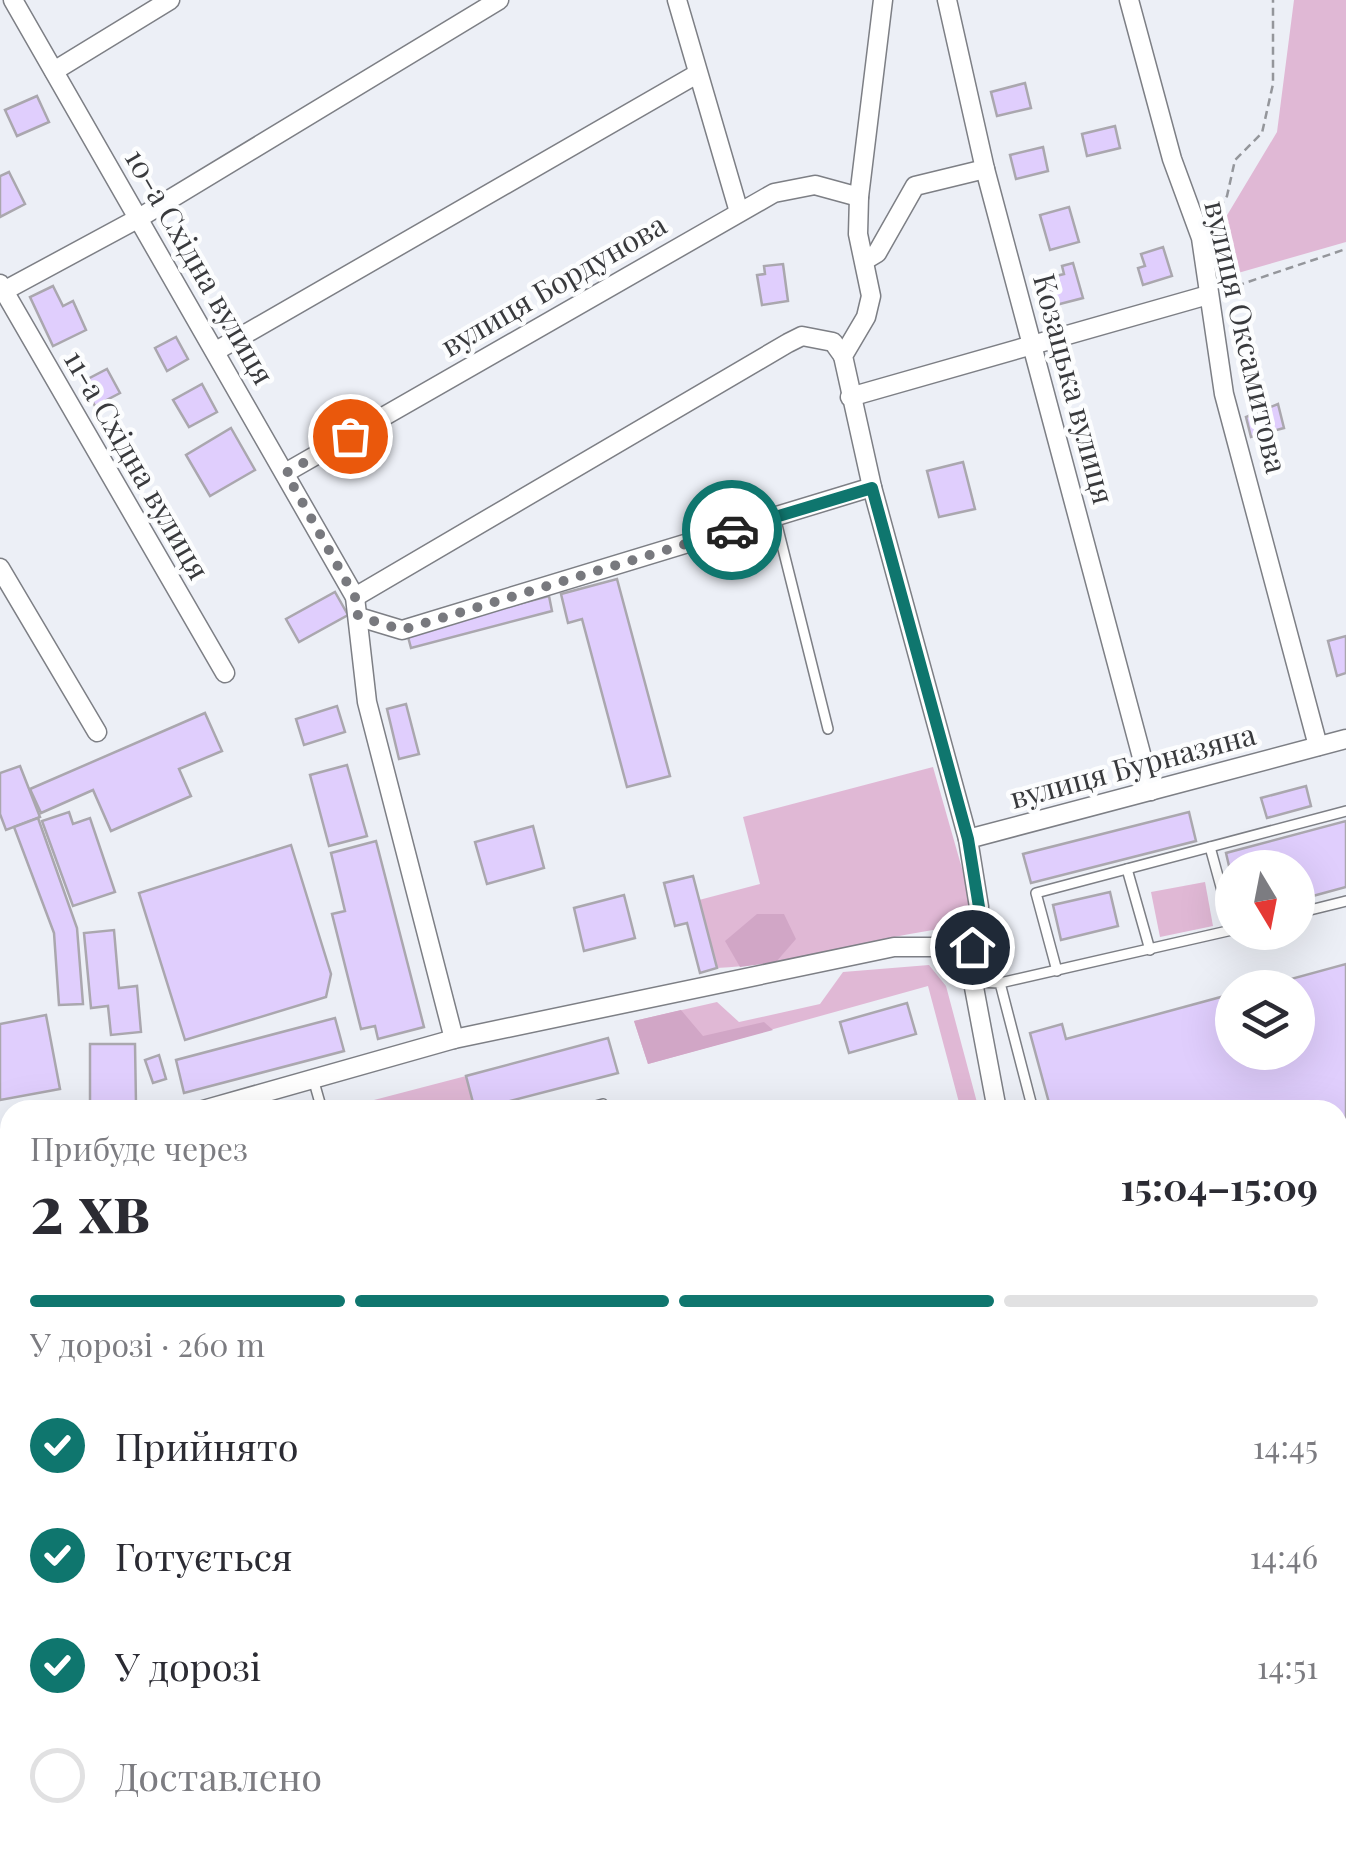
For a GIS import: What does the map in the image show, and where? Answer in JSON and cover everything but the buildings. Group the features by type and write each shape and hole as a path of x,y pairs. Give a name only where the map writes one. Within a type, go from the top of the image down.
{"street":[{"name":"10-а Східна вулиця","path":"13,0 355,597 367,702 454,1039"},
{"path":"54,70 170,0"},
{"path":"1,289 139,218 499,0"},
{"path":"677,0 739,212"},
{"path":"843,356 871,296 858,234 859,197 884,0"},
{"name":"Козацька вулиця","path":"947,0 985,170 1151,790"},
{"name":"вулиця Оксамитова","path":"1128,0 1172,159 1201,238 1224,394 1318,746"},
{"path":"216,351 696,74"},
{"path":"866,259 877,254 915,186 985,170"},
{"name":"вулиця Бордунова","path":"286,473 739,212 797,186 815,185 859,197"},
{"name":"11-а Східна вулиця","path":"1,289 225,674"},
{"path":"850,397 1208,296"},
{"path":"355,597 802,336 833,342 843,356 872,488 968,839 979,907 972,947 973,982 995,1100"},
{"path":"358,616 402,630 872,488"},
{"path":"0,568 98,732"},
{"name":"вулиця Бурназяна","path":"968,839 1346,738"},
{"path":"243,1100 454,1039 894,947 972,947"}],"lane":[{"path":"775,518 828,729"},
{"path":"1057,971 1036,893 1346,810"},
{"path":"1210,847 1215,866"},
{"path":"1127,869 1150,950"},
{"path":"1315,909 1346,901"},
{"path":"973,982 1000,983 1215,933"},
{"path":"1000,983 1030,1100"},
{"path":"314,1082 319,1100"}],"path":[{"path":"1201,238 1227,196 1234,160 1262,133 1273,84 1272,0"},
{"path":"1208,296 1346,249"}],"shaded area":[{"path":"1294,0 1346,0 1346,242 1210,281 1208,247 1277,132"},
{"path":"933,767 971,900 956,927 777,961 717,968 699,900 760,884 743,817"},
{"path":"1205,882 1213,926 1160,937 1151,892"},
{"path":"757,914 784,914 796,939 776,962 740,967 725,941"},
{"path":"929,965 946,986 976,1100 958,1100 928,986 648,1064 634,1021 717,1002 739,1022 820,1004 843,972"},
{"path":"681,1010 703,1036 764,1022 773,1030 648,1064 634,1021"},
{"path":"466,1076 472,1100 374,1100"}],"way so far":[{"path":"350,436 286,473 355,597 358,616 402,630 732,530"}],"route":[{"path":"732,530 872,488 968,839 979,907 972,947"}]}
